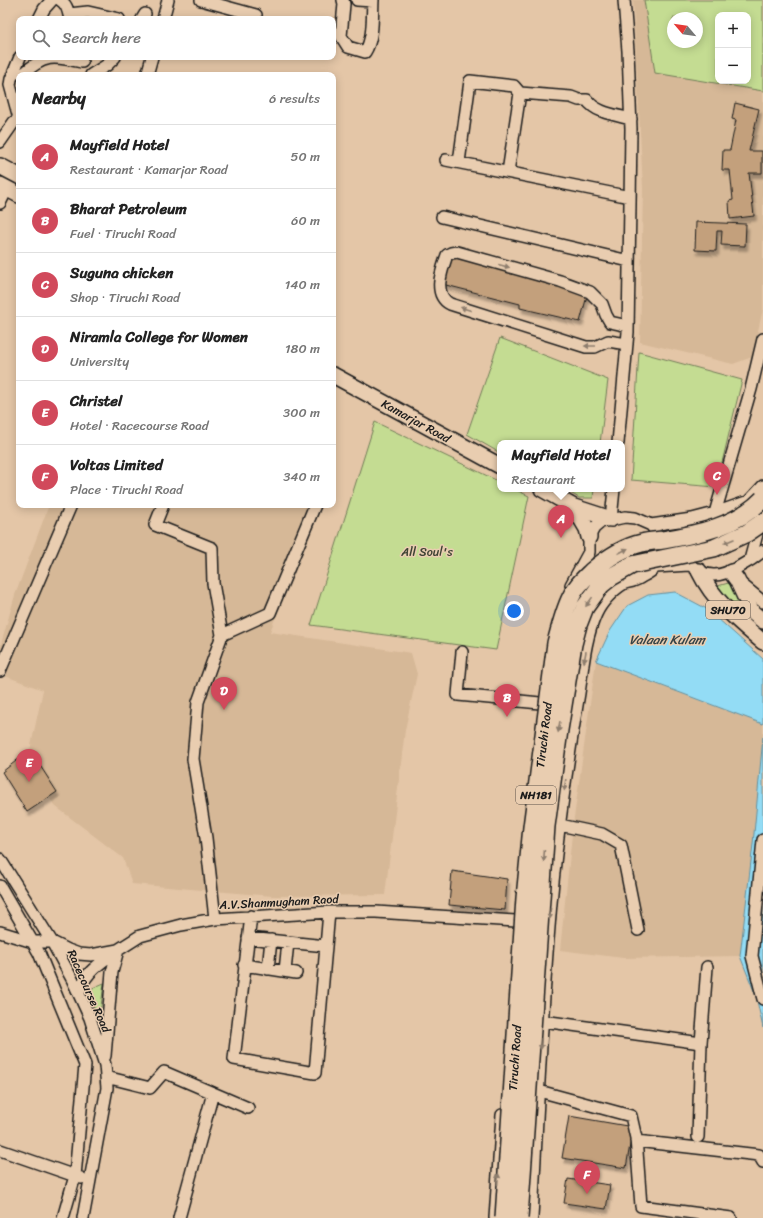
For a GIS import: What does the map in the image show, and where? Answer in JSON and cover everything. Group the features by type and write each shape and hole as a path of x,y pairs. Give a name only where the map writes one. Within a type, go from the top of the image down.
{"highway":[{"name":"Tiruchi Road","path":"504,1218 525,898 532,827 555,650 562,622 571,596 582,581 610,557 642,543 711,530 741,516 757,505 756,500"},
{"name":"Tiruchi Road","path":"518,1218 546,826 559,730 573,644 578,625 585,607 601,585 611,577 632,565 714,548 747,533 763,522"}],"main road":[{"path":"0,166 16,174"},
{"name":"Kamarjar Road","path":"336,377 497,464"},
{"path":"547,492 574,507 611,519"},
{"path":"574,507 587,529 589,537"},
{"name":"SHU70","path":"694,568 719,601 763,642"},
{"name":"SHU70","path":"734,576 752,612 763,621"}],"street":[{"path":"40,16 44,9 52,0"},
{"path":"60,0 64,2 70,16"},
{"path":"164,16 168,0"},
{"path":"201,0 256,15"},
{"path":"343,0 344,4 341,36 348,47 365,52 369,46 373,1 357,0"},
{"path":"618,440 628,326 630,197 631,119 624,0"},
{"path":"74,16 88,12 109,16"},
{"path":"16,107 10,85 19,60"},
{"path":"26,72 42,60"},
{"path":"82,60 85,72"},
{"path":"96,72 112,60"},
{"path":"148,72 151,60"},
{"path":"10,85 16,80"},
{"path":"459,162 470,81 514,86 520,93 571,97 579,100 587,100 591,106 597,109 631,119"},
{"path":"508,172 520,93"},
{"path":"0,142 16,120"},
{"path":"446,160 630,197"},
{"path":"0,203 9,190"},
{"path":"442,217 629,261"},
{"path":"627,344 608,341 595,347 586,347 450,304 441,296 440,289 442,271 447,255 456,252 560,281 590,292 602,304 610,322 628,326"},
{"path":"715,513 751,389 763,339"},
{"path":"750,560 758,534 755,517 756,500 763,486"},
{"path":"611,519 614,492"},
{"path":"651,525 692,519 756,500"},
{"path":"0,671 70,508"},
{"path":"162,508 155,525 212,548 213,583 222,635 198,702 193,759 206,838 215,918"},
{"path":"222,635 270,613 314,508"},
{"path":"624,583 615,581 600,573 591,560 589,552 589,537 594,528 600,522 624,517 635,518 651,525 658,532 662,542 662,552 656,567 694,568 713,575 734,576 763,602"},
{"path":"685,519 680,548 694,568"},
{"path":"734,576 750,560 763,551"},
{"path":"495,1218 516,921 540,702 555,616 589,552"},
{"name":"Tiruchi Road","path":"532,1218 542,1021 549,926 560,825 573,729 587,644 596,613 609,596 624,583 634,581 656,567"},
{"path":"462,652 458,695 540,702"},
{"path":"560,825 602,834 621,845 638,930"},
{"path":"763,840 752,956 763,999"},
{"name":"Racecourse Road","path":"0,859 52,942 79,994 90,1018 105,1065 107,1088 83,1218"},
{"path":"0,886 39,953 85,1065 75,1176 63,1218"},
{"path":"251,916 234,1059 315,1073 329,912"},
{"name":"A.V.Shanmugham Raod","path":"52,942 79,954 91,955 118,950 140,936 215,918 329,912 376,912 516,921"},
{"path":"0,932 33,942 52,942"},
{"path":"248,938 326,946"},
{"path":"268,969 270,940"},
{"path":"285,971 288,942"},
{"path":"79,994 85,978 92,970 118,950"},
{"path":"105,1065 112,972 118,950"},
{"path":"244,965 296,973"},
{"path":"698,1137 701,1043 707,967"},
{"path":"542,1021 701,1043"},
{"path":"106,1078 150,1088 164,1072 248,1108"},
{"path":"539,1091 631,1116 636,1141 641,1206 732,1218"},
{"path":"179,1218 213,1093"},
{"path":"636,1141 759,1156 763,1162"},
{"path":"0,1150 89,1181"}],"shaded area":[{"path":"633,0 763,0 763,309 752,357 733,364 640,342 643,188"},
{"path":"48,508 316,508 270,632 411,653 417,674 405,730 385,895 273,896 132,884 123,858 55,806 27,764 43,690 0,674 0,648 15,595"},
{"path":"596,661 763,724 753,844 740,956 623,958 560,950 573,825"}],"green space":[{"path":"644,0 763,0 763,91 721,84 751,84 751,12 715,12 715,83 655,73"},
{"path":"500,338 608,380 600,440 497,440 497,451 467,434"},
{"path":"639,352 742,380 716,487 631,480"},
{"name":"All Soul's","path":"375,422 497,481 497,492 520,492 529,496 496,650 311,625"},
{"path":"569,492 594,492 593,498 579,498"},
{"path":"732,582 741,612 714,587"},
{"path":"104,983 99,1022 88,990"}],"water":[{"name":"Valaan Kulam","path":"675,592 707,609 763,659 763,724 596,661 610,631 627,606 648,595"},
{"path":"763,737 763,1028 756,996 740,956 753,844"}],"building":[{"path":"735,103 759,109 749,151 762,151 762,173 749,173 754,216 730,219 729,201 733,200 730,170 722,170 723,150 730,150 736,120 732,119"},
{"path":"696,222 746,224 745,246 721,245 722,231 717,231 716,251 695,250"},
{"path":"449,256 588,292 580,322 520,308 520,304 442,284"},
{"path":"30,750 57,792 27,812 2,772"},
{"path":"452,871 507,879 505,910 449,905"},
{"path":"569,1116 633,1127 626,1168 562,1158"},
{"path":"568,1179 610,1185 606,1209 564,1203"}],"place":[{"name":"Suguna chicken","path":"717,495"},
{"name":"Mayfield Hotel","path":"561,538"},
{"name":"Niramla College for Women","path":"224,710"},
{"name":"Bharat Petroleum","path":"507,717"},
{"name":"Christel","path":"29,782"},
{"name":"Voltas Limited","path":"587,1194"}]}
